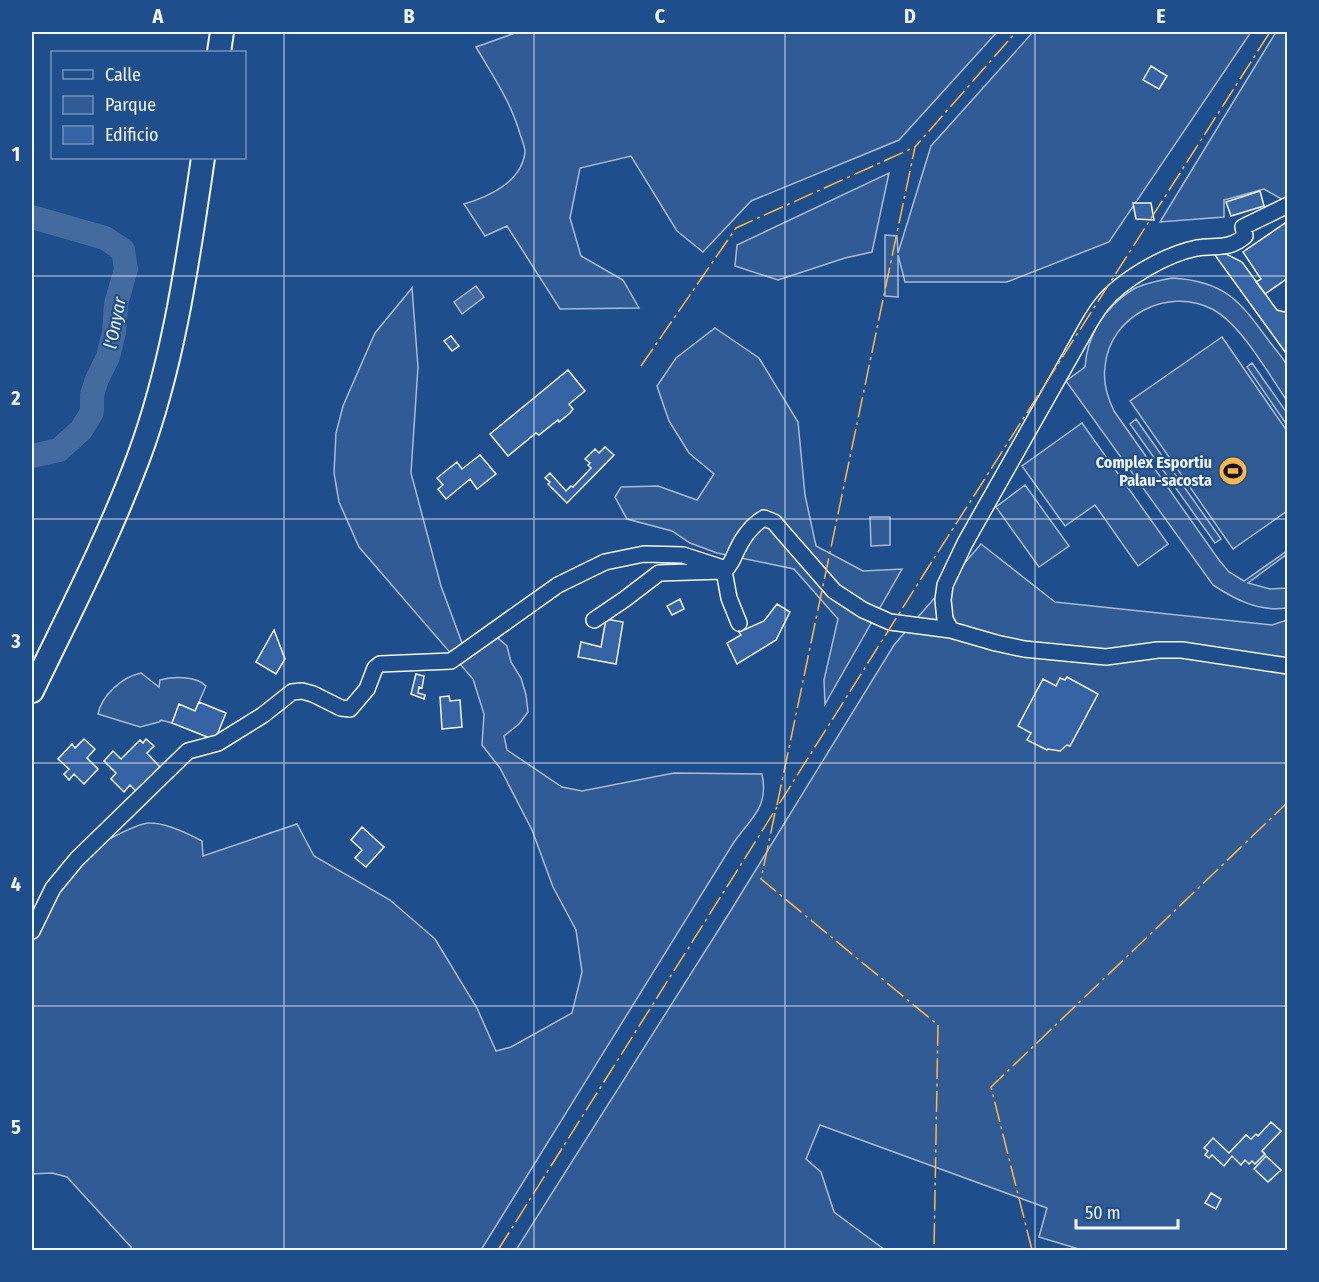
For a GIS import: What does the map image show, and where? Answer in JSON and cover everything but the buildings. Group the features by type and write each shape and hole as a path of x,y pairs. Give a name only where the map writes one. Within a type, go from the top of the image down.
{"highway":[{"path":"219,51 222,32"},
{"path":"32,691 89,576 139,458 172,342 203,159"}],"street":[{"path":"951,630 945,619 943,600 945,585 965,543 1102,303 1127,281 1172,256 1196,249 1235,245 1245,236 1244,227 1287,205"},
{"path":"594,620 659,573 724,570 731,564 737,550 756,523 764,518 774,522 834,591 863,610 890,622 951,630 1024,649 1106,657 1158,650 1182,650 1287,666"},
{"path":"32,931 53,888 77,859 188,751 218,743 263,715 292,692 302,690 341,708 350,709 367,689 375,668 380,664 451,661 558,585 605,562 644,554 683,555 724,570"},
{"path":"724,570 729,598 739,623"}],"green space":[{"path":"518,32 997,32 899,140 751,201 703,252 677,231 631,156 580,168 570,218 581,256 623,280 639,308 560,309 507,226 485,236 464,204 502,187 518,172 523,163 525,152 512,111 476,47"},
{"path":"1033,32 1251,32 1109,242 1007,282 905,282 898,255 898,297 885,296 885,235 897,236 898,253 931,146"},
{"path":"1276,32 1287,32 1287,199 1283,200 1264,189 1224,200 1224,217 1160,222"},
{"path":"889,173 872,252 845,258 778,280 735,266 737,245"},
{"path":"1172,278 1205,283 1240,304 1287,365 1289,376 1287,401 1253,350 1223,316 1195,303 1177,301 1144,310 1129,320 1117,333 1109,349 1105,367 1105,384 1109,400 1114,411 1229,572 1244,581 1287,551 1287,554 1248,583 1270,589 1287,588 1287,608 1267,608 1248,604 1213,585 1066,381 1085,367 1089,344 1099,323 1122,297 1151,282"},
{"path":"412,288 418,367 411,473 441,586 465,651 492,633 507,646 511,662 521,678 528,712 519,724 504,736 507,750 562,787 582,791 674,773 762,774 764,785 761,803 753,818 734,842 481,1250 132,1250 67,1177 52,1173 32,1174 32,911 41,910 76,860 89,850 134,827 150,823 170,827 202,841 203,856 297,824 314,856 390,900 435,939 477,1008 496,1051 511,1047 572,1013 582,972 576,930 553,887 532,830 500,768 482,745 484,714 473,679 359,547 339,502 334,473 336,433 343,406 375,333"},
{"path":"715,328 759,358 798,422 805,495 816,546 863,571 902,569 825,704 824,680 838,619 794,569 717,553 690,543 672,531 627,519 615,497 621,487 658,486 697,500 714,474 689,453 669,421 657,386 676,358"},
{"name":"Complex Esportiu Palau-sacosta","path":"1222,337 1287,431 1287,511 1233,549 1130,401"},
{"path":"1252,363 1287,413 1287,425 1247,367"},
{"path":"1136,419 1221,539 1215,543 1130,424"},
{"path":"1082,423 1168,544 1138,566 1095,505 1065,526 1022,466"},
{"path":"1025,485 1069,546 1039,567 996,507"},
{"path":"870,517 890,517 890,545 871,546"},
{"path":"981,544 1055,602 1272,625 1287,620 1287,1250 1082,1250 1039,1237 1047,1208 820,1125 806,1159 821,1172 834,1212 885,1250 516,1250 728,915 894,645"},
{"path":"141,673 159,687 160,680 171,678 197,680 206,686 195,711 180,705 172,723 161,720 140,727 98,714 104,700 114,688 127,678"}],"shaded area":[{"path":"476,286 484,297 462,314 454,302"}],"waterway":[{"name":"l'Onyar","path":"32,217 105,238 123,250 126,269 116,304 114,332 108,357 92,395 92,412 81,430 59,450 32,456"}],"power":[{"path":"777,805 915,147 1016,32"},
{"path":"498,1250 924,574 1270,32"},
{"path":"641,366 736,228 915,147"},
{"path":"1032,1250 991,1087 1288,802"},
{"path":"775,813 761,879 938,1025 934,1250"}],"place":[{"name":"Complex Esportiu Palau-sacosta","path":"1233,471"}]}
